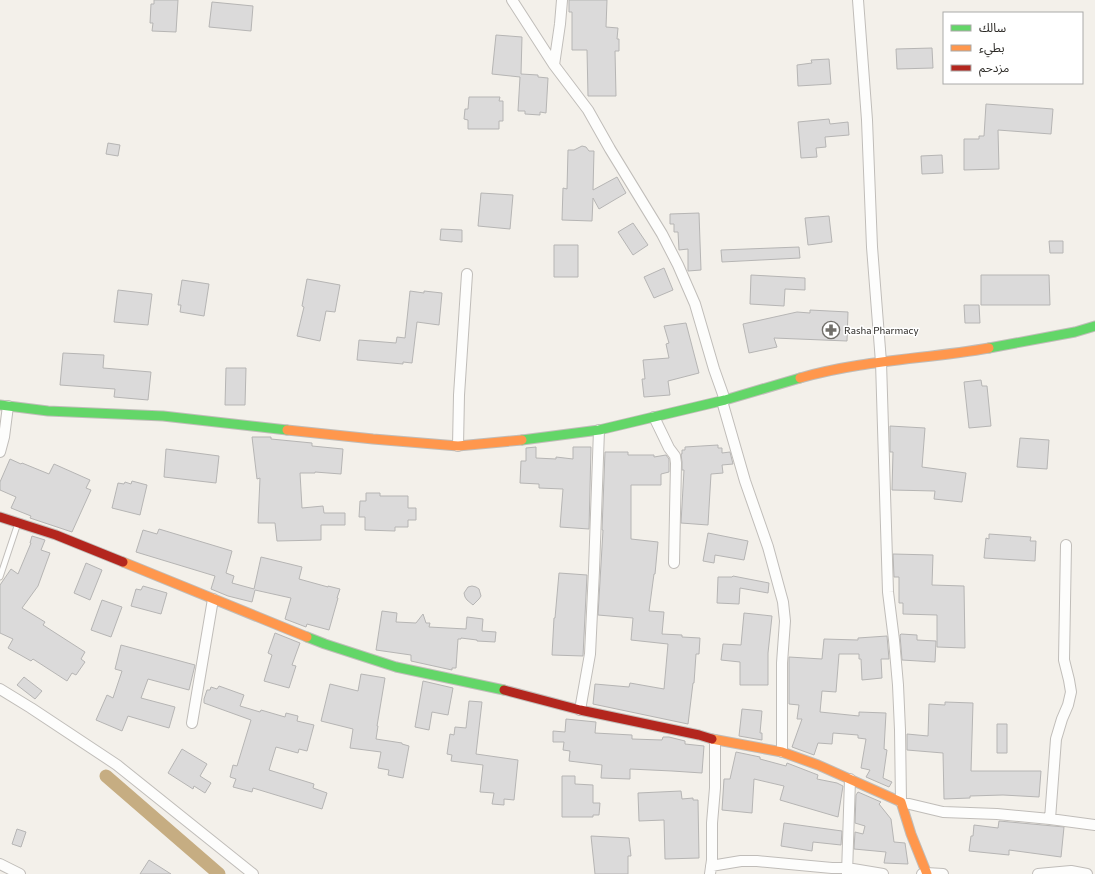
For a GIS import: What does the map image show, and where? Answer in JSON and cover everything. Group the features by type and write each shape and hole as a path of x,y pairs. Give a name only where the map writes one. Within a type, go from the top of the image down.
{"main road":[{"path":"4,406 48,411 163,416 373,439 458,446 599,430 723,400 823,371 998,347 1075,332 1095,326"},
{"path":"0,517 63,538 325,644 375,661 396,667 492,687 580,710 699,735 715,740 782,752 818,765 901,802 925,874"}],"street":[{"path":"512,0 554,65 588,110 662,234 678,265 695,304 745,481 768,547 783,602 785,621 782,663 782,752"},
{"path":"554,65 562,0"},
{"path":"858,0 867,120 872,246 881,362 888,592 894,634 898,685 901,802 943,812 1050,818 1095,825"},
{"path":"458,446 459,395 467,274"},
{"path":"0,452 4,437 4,406"},
{"path":"654,417 669,448 675,456 676,463 674,563"},
{"path":"580,710 590,654 599,430"},
{"path":"1050,818 1056,740 1071,692 1064,660 1066,545"},
{"path":"192,723 213,599"},
{"path":"0,689 117,765 252,874"},
{"path":"715,740 715,788 710,870 741,862 757,861 883,874"},
{"path":"847,871 850,779"},
{"path":"0,864 20,874"},
{"path":"1038,874 1071,872 1087,874"},
{"path":"925,874 943,874"}],"lane":[{"path":"0,577 18,522"}],"building":[{"path":"154,0 178,0 176,32 152,31 153,23 150,23 151,4 154,4"},
{"path":"569,0 607,0 606,27 618,28 617,39 619,39 619,51 615,51 616,96 588,96 587,50 572,50 572,12 569,12"},
{"path":"212,2 253,6 251,31 209,27"},
{"path":"496,35 522,37 521,74 538,75 538,77 548,78 546,113 540,112 540,115 525,114 525,111 518,111 520,77 492,74"},
{"path":"932,48 933,68 897,69 896,49"},
{"path":"829,59 831,84 798,86 797,65 812,63 811,60"},
{"path":"469,97 500,97 499,101 503,101 503,121 499,121 499,129 468,129 468,120 464,119 465,109 468,109"},
{"path":"986,104 1053,109 1051,134 998,130 999,169 964,170 964,139 979,139 979,136 984,136"},
{"path":"829,119 830,124 848,122 849,135 825,137 826,147 816,148 817,157 801,158 798,122"},
{"path":"108,143 120,145 118,156 106,154"},
{"path":"582,146 586,147 589,151 594,151 593,190 617,177 626,193 599,209 593,198 592,221 562,220 563,188 567,189 568,150 574,150"},
{"path":"942,155 943,173 922,174 921,156"},
{"path":"481,193 513,195 510,229 478,226"},
{"path":"699,213 701,270 688,271 688,249 679,250 678,232 674,232 674,224 670,224 670,214"},
{"path":"829,216 832,242 808,245 805,218"},
{"path":"633,223 648,245 633,255 618,232"},
{"path":"441,229 462,230 462,242 440,240"},
{"path":"1049,241 1063,241 1063,253 1050,253"},
{"path":"554,245 578,245 578,277 554,277"},
{"path":"799,247 800,258 722,262 721,250"},
{"path":"664,268 673,290 654,298 644,277"},
{"path":"751,275 805,278 805,290 785,289 784,306 750,304"},
{"path":"981,275 1049,275 1050,305 981,305"},
{"path":"307,279 340,285 335,312 326,311 320,341 297,336 304,307 302,306"},
{"path":"182,280 209,284 204,316 180,312 181,305 178,305"},
{"path":"118,290 152,294 148,325 114,322"},
{"path":"410,291 442,293 439,325 417,322 412,363 403,362 403,364 357,360 359,340 396,343 397,337 405,338"},
{"path":"964,305 979,305 980,323 965,323"},
{"path":"810,310 848,312 847,341 774,338 777,347 749,353 743,324 797,312 810,313"},
{"path":"686,323 699,373 668,381 670,395 644,397 642,379 645,379 643,360 669,358 666,344 669,343 664,326"},
{"path":"63,353 104,355 103,368 151,372 148,400 114,397 115,389 60,385"},
{"path":"226,368 246,368 245,405 225,405"},
{"path":"981,380 982,386 987,386 991,426 969,428 964,382"},
{"path":"890,426 925,428 922,467 966,473 962,502 934,499 935,491 892,490 893,452 890,452"},
{"path":"252,437 271,437 271,439 312,443 312,446 343,449 341,474 315,472 300,473 302,508 323,506 324,513 345,513 345,525 321,525 321,540 277,541 275,523 258,523 260,478 257,479"},
{"path":"1020,438 1049,440 1047,469 1017,467"},
{"path":"718,445 718,448 722,448 722,453 730,452 733,464 722,465 723,473 711,474 708,525 681,523 684,470 682,470 682,450 685,450 685,447"},
{"path":"536,447 536,458 556,459 556,457 573,459 573,447 591,447 589,529 560,527 563,489 539,488 539,484 520,483 521,461 526,461 526,448"},
{"path":"166,449 219,456 216,483 164,477"},
{"path":"605,452 628,452 628,455 654,455 654,457 666,455 669,459 669,472 661,474 661,485 631,485 631,539 658,542 649,611 664,612 662,634 700,638 699,654 696,654 694,683 688,724 593,704 595,684 629,687 630,683 664,689 668,644 631,640 633,618 598,615 603,530"},
{"path":"10,459 49,474 54,464 90,480 86,488 91,490 72,532 30,518 31,516 11,508 16,497 0,490 0,482"},
{"path":"132,481 147,485 140,515 112,508 118,483 124,484 125,482 131,484"},
{"path":"366,493 380,493 380,496 408,496 408,508 416,508 416,520 408,520 408,527 395,527 395,531 365,530 365,517 359,517 360,501 366,501"},
{"path":"159,529 232,551 226,573 234,576 232,583 254,589 261,557 302,567 299,579 340,589 329,630 307,624 306,627 285,619 291,598 255,590 252,602 228,596 211,589 215,576 136,552 143,530 157,534"},
{"path":"708,533 748,541 744,560 715,555 714,563 703,561"},
{"path":"989,534 1031,537 1030,541 1036,541 1035,561 984,558 986,538 989,539"},
{"path":"32,536 45,540 41,550 50,553 38,586 22,608 45,622 43,625 85,652 81,659 85,662 76,675 72,673 67,681 33,659 31,661 8,648 13,639 0,633 0,585 11,569 18,574 31,543"},
{"path":"893,554 933,555 932,585 964,586 965,648 937,647 937,615 903,614 903,603 899,603 899,577 894,577"},
{"path":"86,563 102,570 90,600 74,593"},
{"path":"559,573 587,575 583,656 552,655"},
{"path":"733,576 769,583 768,593 740,588 739,604 717,603 718,577"},
{"path":"143,586 167,593 161,614 131,606 136,589 141,590"},
{"path":"472,586 479,589 481,596 473,605 467,600 464,593 468,587"},
{"path":"102,600 122,607 111,637 91,630"},
{"path":"382,611 397,613 396,622 416,623 423,614 426,623 430,623 429,627 466,629 467,617 483,619 482,631 496,632 495,642 461,638 458,639 456,668 452,668 452,670 411,661 411,655 376,650"},
{"path":"744,613 772,616 768,653 768,685 740,685 740,662 721,660 723,644 741,645"},
{"path":"275,633 300,643 292,665 296,666 289,688 264,681 272,655 268,653"},
{"path":"901,634 917,635 917,640 936,641 935,662 902,660"},
{"path":"887,636 889,659 881,659 882,678 862,680 861,659 859,659 859,654 839,654 836,692 822,691 820,712 859,716 859,712 886,713 884,749 887,750 883,778 892,782 889,787 866,777 870,770 861,768 866,739 858,738 858,735 833,733 832,744 818,743 814,755 792,747 802,719 797,719 799,705 789,704 789,657 822,659 824,639 858,640 858,638"},
{"path":"121,645 195,665 189,690 148,679 141,698 175,707 169,728 128,716 122,731 96,720 107,695 113,698 122,671 115,669"},
{"path":"361,674 385,678 376,739 402,743 409,746 403,778 388,775 389,770 378,768 381,752 350,748 353,729 321,721 330,684 358,691"},
{"path":"24,677 42,691 35,699 17,685"},
{"path":"423,681 453,688 448,715 432,712 429,730 415,727"},
{"path":"219,686 244,695 240,706 285,717 286,713 298,716 297,721 314,725 307,751 299,749 298,753 276,747 269,770 314,784 313,788 327,793 322,809 253,788 252,792 233,787 236,779 230,777 233,765 237,766 251,720 204,703 207,690 210,690 211,687 217,689"},
{"path":"469,701 482,702 476,754 518,760 514,800 504,799 504,805 492,804 494,793 480,792 483,765 451,761 452,755 447,754 450,734 454,735 455,727 466,728"},
{"path":"945,702 973,703 971,771 1041,771 1039,797 1003,795 970,796 970,798 944,799 943,753 907,750 907,734 928,736 929,704 945,705"},
{"path":"742,709 762,711 760,733 762,733 762,740 739,736"},
{"path":"566,719 596,722 595,733 632,735 632,739 662,740 663,737 669,737 685,741 685,744 704,746 702,773 630,769 630,779 601,778 602,765 569,761 570,751 563,750 564,742 553,742 553,731 565,732"},
{"path":"997,724 1007,724 1007,753 997,753"},
{"path":"182,749 207,764 200,776 211,783 205,793 194,786 193,789 168,773"},
{"path":"736,752 760,757 760,759 786,766 787,763 818,775 817,779 837,783 843,786 838,817 780,800 784,786 754,779 752,813 722,810 724,779 730,779"},
{"path":"562,776 575,776 575,784 593,785 593,803 600,803 599,815 593,815 593,817 562,817"},
{"path":"681,791 682,799 693,798 693,800 698,800 699,858 665,859 664,820 639,821 638,793"},
{"path":"858,792 881,802 879,804 891,819 894,842 905,843 908,864 884,863 886,852 854,849 855,832 863,834 865,826 855,823 856,795"},
{"path":"999,821 1064,827 1061,857 1009,850 1009,855 969,851 974,825 998,828"},
{"path":"784,823 842,831 841,845 813,842 812,851 781,846"},
{"path":"17,829 26,832 21,847 12,844"},
{"path":"591,836 629,838 631,856 628,856 628,874 595,874"},
{"path":"149,860 171,874 140,874"}],"waterway":[{"path":"106,776 219,874"}],"traffic: fast":[{"path":"989,348 1075,332 1095,326"},
{"path":"522,440 599,430 725,400 800,378"},
{"path":"0,405 48,411 163,416 287,430"},
{"path":"307,637 396,667 504,690"}],"traffic: slow":[{"path":"800,378 871,363 989,348"},
{"path":"287,430 458,446 522,440"},
{"path":"123,562 307,637"},
{"path":"712,739 782,752 818,765 901,802 911,834 927,874"}],"traffic: jam":[{"path":"0,517 56,535 123,562"},
{"path":"504,690 580,710 712,739"}],"place":[{"name":"Rasha Pharmacy","path":"831,330"}]}
